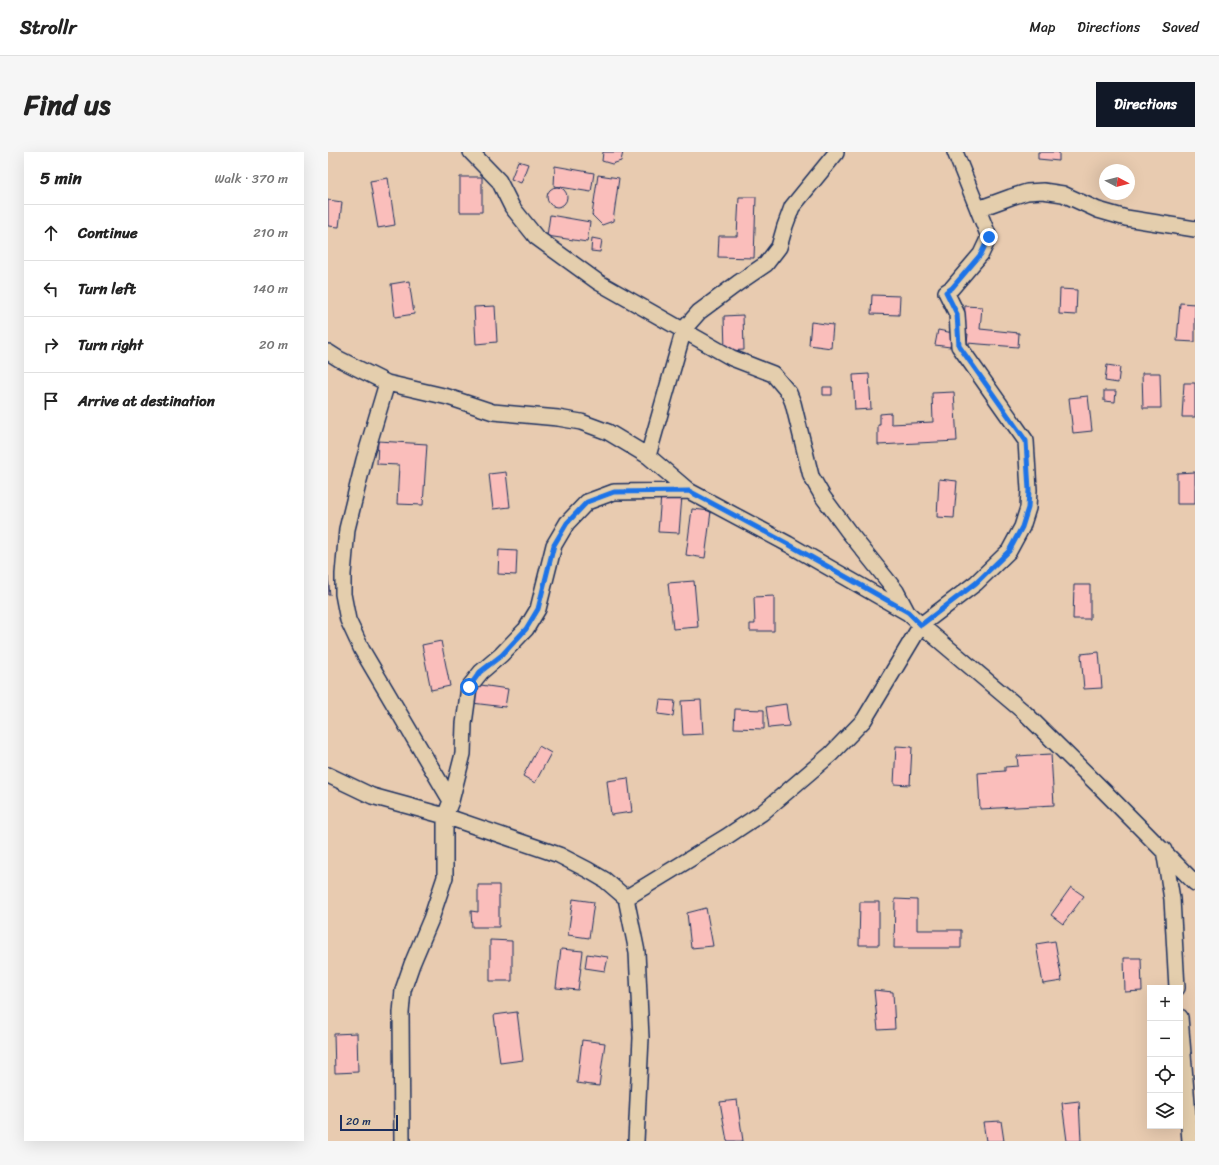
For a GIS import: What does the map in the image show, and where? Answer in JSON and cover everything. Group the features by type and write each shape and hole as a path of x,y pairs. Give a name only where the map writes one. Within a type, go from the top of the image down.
{"street":[{"path":"471,152 499,181 512,207 536,237 598,282 684,329 732,358 773,374 781,382 789,393 793,403 811,476 823,497 892,586 908,612 921,625 1025,713 1164,850 1195,883"},
{"path":"626,898 726,837 762,813 831,754 864,720 921,625 976,583 1009,551 1022,527 1028,508 1029,490 1026,441 959,346 957,314 946,292 952,288 981,254 989,237 955,152"},
{"path":"648,456 684,329 699,312 766,264 779,247 792,207 836,154"},
{"path":"978,209 1010,196 1027,192 1043,191 1063,194 1098,210 1126,218 1195,230"},
{"path":"328,352 338,359 387,383 448,397 493,412 558,418 581,422 608,432 648,456 689,491 788,544 908,612"},
{"path":"387,383 364,460 347,529 343,574 343,594 348,620 362,650 451,802"},
{"path":"402,1141 401,1013 403,990 412,964 432,919 445,877 445,816 451,802 463,754 464,724 469,687 480,672 502,655 526,629 538,609 554,545 567,523 587,502 614,492 689,491"},
{"path":"328,775 372,796 445,816 559,855 605,880 626,898 637,952 641,1038 636,1141"},
{"path":"1164,850 1172,899 1178,985"},
{"path":"1180,1021 1190,1141"}],"building":[{"path":"603,152 623,152 621,161 612,164 602,161"},
{"path":"1038,152 1059,152 1059,161 1038,159"},
{"path":"518,161 528,164 521,183 511,179"},
{"path":"555,166 594,173 591,192 554,186"},
{"path":"598,175 619,178 613,221 602,225 592,215"},
{"path":"460,177 482,177 482,212 460,212"},
{"path":"388,178 395,225 378,228 370,181"},
{"path":"557,187 564,190 567,197 564,204 557,207 550,204 547,197 550,190"},
{"path":"739,197 756,197 754,258 718,257 719,236 737,236"},
{"path":"328,200 342,202 339,227 328,226"},
{"path":"550,215 590,222 587,242 547,236"},
{"path":"592,238 602,240 600,252 591,251"},
{"path":"409,281 414,314 395,317 391,284"},
{"path":"1060,289 1077,290 1076,315 1059,314"},
{"path":"872,295 900,296 899,315 871,314"},
{"path":"1180,303 1195,304 1195,342 1177,341"},
{"path":"495,306 497,342 476,344 474,307"},
{"path":"965,306 982,307 980,329 1019,333 1018,347 967,343 968,334 963,334"},
{"path":"743,315 744,350 725,351 724,316"},
{"path":"811,322 833,325 831,348 809,345"},
{"path":"938,330 953,333 950,347 935,345"},
{"path":"1107,365 1120,367 1118,383 1105,381"},
{"path":"1142,373 1160,373 1161,408 1143,408"},
{"path":"869,374 871,409 855,410 853,375"},
{"path":"1184,383 1195,383 1195,417 1182,417"},
{"path":"823,387 832,387 832,395 823,395"},
{"path":"1104,391 1116,391 1115,402 1104,401"},
{"path":"954,392 957,441 878,445 878,425 880,425 880,414 891,413 891,424 933,422 932,393"},
{"path":"1088,396 1092,431 1073,433 1069,398"},
{"path":"378,441 427,444 423,505 397,504 399,465 377,464"},
{"path":"506,472 510,507 493,509 489,474"},
{"path":"1195,472 1195,504 1177,504 1177,473"},
{"path":"939,479 957,481 954,518 937,517"},
{"path":"661,495 682,496 679,533 658,532"},
{"path":"692,509 711,511 705,558 686,555"},
{"path":"499,550 517,551 516,575 498,574"},
{"path":"328,576 330,595 328,595"},
{"path":"694,581 698,627 673,629 668,583"},
{"path":"1074,585 1090,585 1090,619 1073,619"},
{"path":"774,596 774,631 750,631 750,624 755,624 754,597"},
{"path":"441,641 450,686 431,690 422,645"},
{"path":"1099,652 1102,688 1084,689 1081,654"},
{"path":"474,684 508,689 505,707 472,703"},
{"path":"660,700 675,701 673,716 658,714"},
{"path":"701,700 703,734 683,735 681,701"},
{"path":"786,704 789,726 769,728 766,707"},
{"path":"735,709 764,710 764,729 734,728"},
{"path":"539,746 551,753 535,783 523,776"},
{"path":"896,746 912,747 910,785 894,784"},
{"path":"1051,754 1054,805 980,809 978,773 1005,771 1005,767 1018,766 1017,756"},
{"path":"628,778 632,812 611,815 607,781"},
{"path":"478,885 499,885 499,927 472,927 471,911 478,912"},
{"path":"1071,887 1084,896 1063,924 1051,915"},
{"path":"573,899 594,902 589,938 568,935"},
{"path":"895,899 917,900 917,930 961,930 961,948 894,948"},
{"path":"860,902 879,902 879,945 859,945"},
{"path":"706,908 713,946 691,948 687,913"},
{"path":"490,940 512,941 512,981 490,981"},
{"path":"1055,941 1062,981 1043,984 1036,944"},
{"path":"561,949 583,951 578,990 556,988"},
{"path":"587,954 608,957 605,971 585,968"},
{"path":"1124,958 1141,958 1142,991 1125,992"},
{"path":"874,990 893,992 895,1029 878,1030"},
{"path":"517,1012 523,1060 500,1063 494,1015"},
{"path":"357,1033 358,1072 335,1073 334,1034"},
{"path":"582,1040 605,1043 599,1086 577,1083"},
{"path":"737,1100 743,1141 727,1141 720,1102"},
{"path":"1079,1101 1081,1141 1067,1141 1062,1103"},
{"path":"1001,1121 1004,1141 986,1141 983,1122"}],"route":[{"path":"469,687 480,672 502,655 526,629 538,609 554,545 567,523 587,502 614,492 689,491 788,544 908,612 921,625 976,583 1009,551 1022,527 1028,508 1029,490 1026,441 959,346 957,314 946,292 952,288 981,254 989,237"}]}
